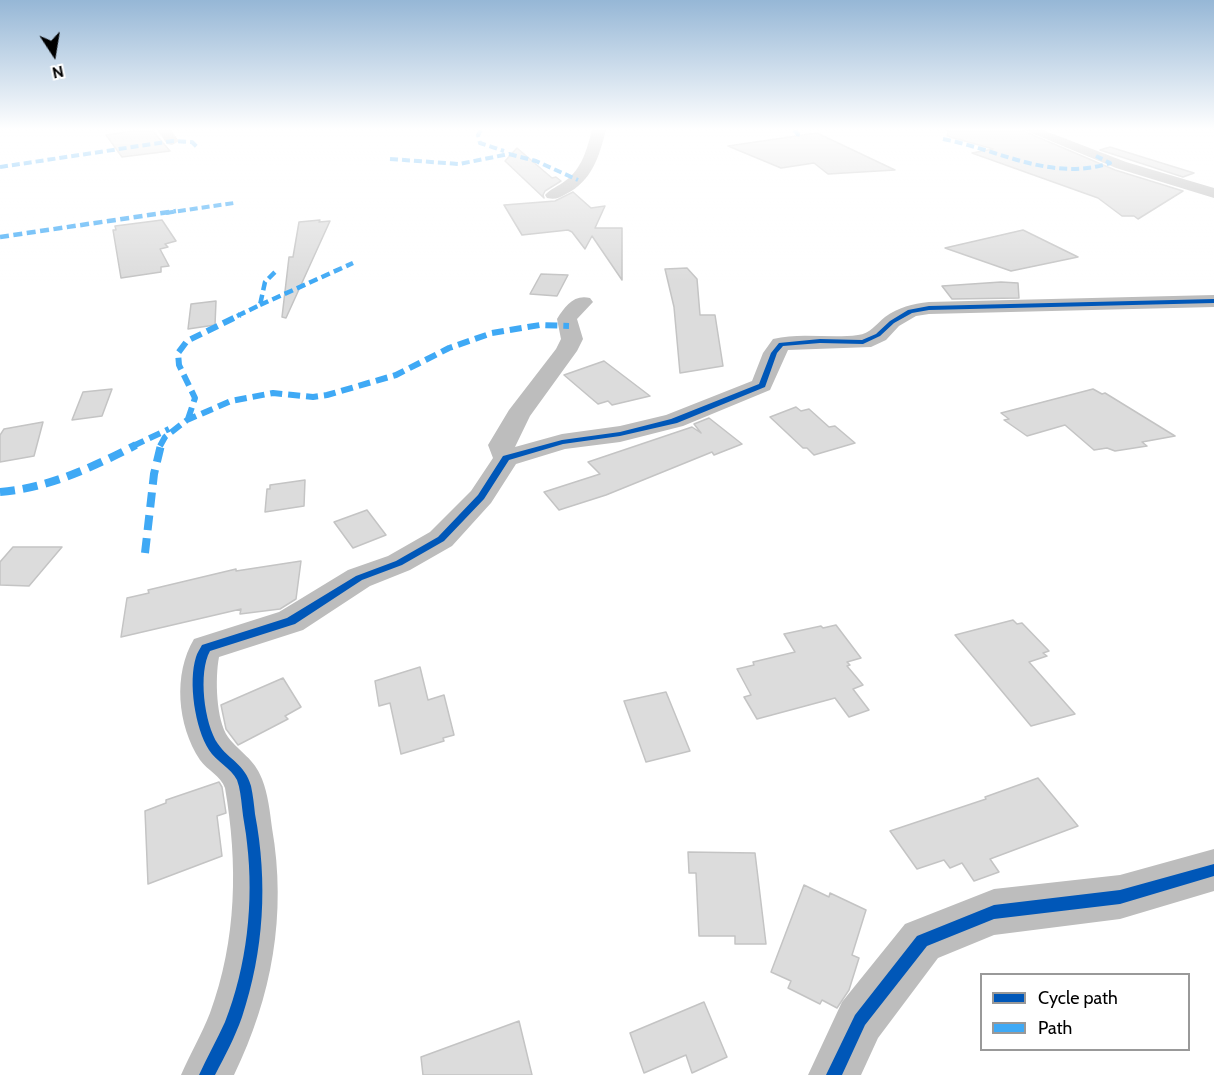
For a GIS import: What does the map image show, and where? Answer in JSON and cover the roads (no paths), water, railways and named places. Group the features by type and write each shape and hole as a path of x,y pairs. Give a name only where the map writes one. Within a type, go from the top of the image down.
{"street":[{"path":"553,195 578,180"},
{"path":"1171,180 1214,193"},
{"path":"506,458 501,446 518,415 566,351 572,339 567,319 572,311 583,302"},
{"path":"207,1075 234,1017 245,978 254,937 256,861 242,777 213,747 202,720 200,687 202,652 214,644 291,621 359,578 399,563 441,539 481,497 506,458 562,442 620,434 674,421 762,385 774,353 781,344 820,341 849,344 862,342 878,335 892,322 910,311 1210,304"},
{"path":"834,1075 860,1020 922,941 994,912 1120,897 1214,870"}]}
